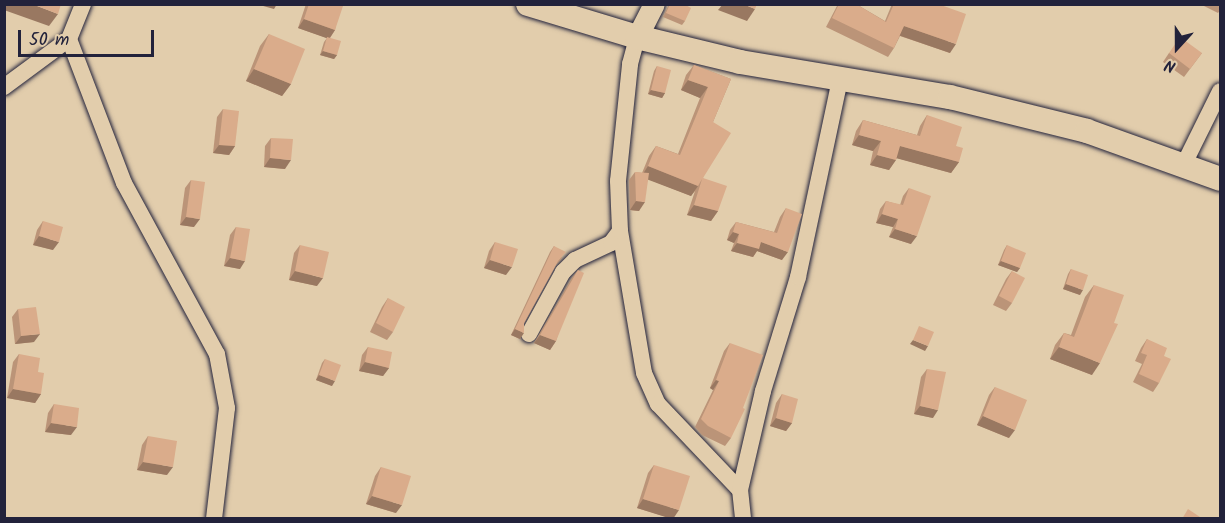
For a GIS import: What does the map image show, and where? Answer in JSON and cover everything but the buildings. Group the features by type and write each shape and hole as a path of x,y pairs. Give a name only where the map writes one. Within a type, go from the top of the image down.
{"main road":[{"path":"528,4 637,37 740,62 950,97 1087,132 1184,164 1221,179"}],"street":[{"path":"4,87 69,39 83,4"},
{"path":"654,4 637,37 630,64 618,181 620,231 644,372 658,404 740,490"},
{"path":"69,39 124,183 217,354 227,408 214,519"},
{"path":"743,519 740,490 763,391 798,277 840,80"},
{"path":"1184,164 1221,91"},
{"path":"529,334 563,272 574,260 611,243 620,231"}]}
